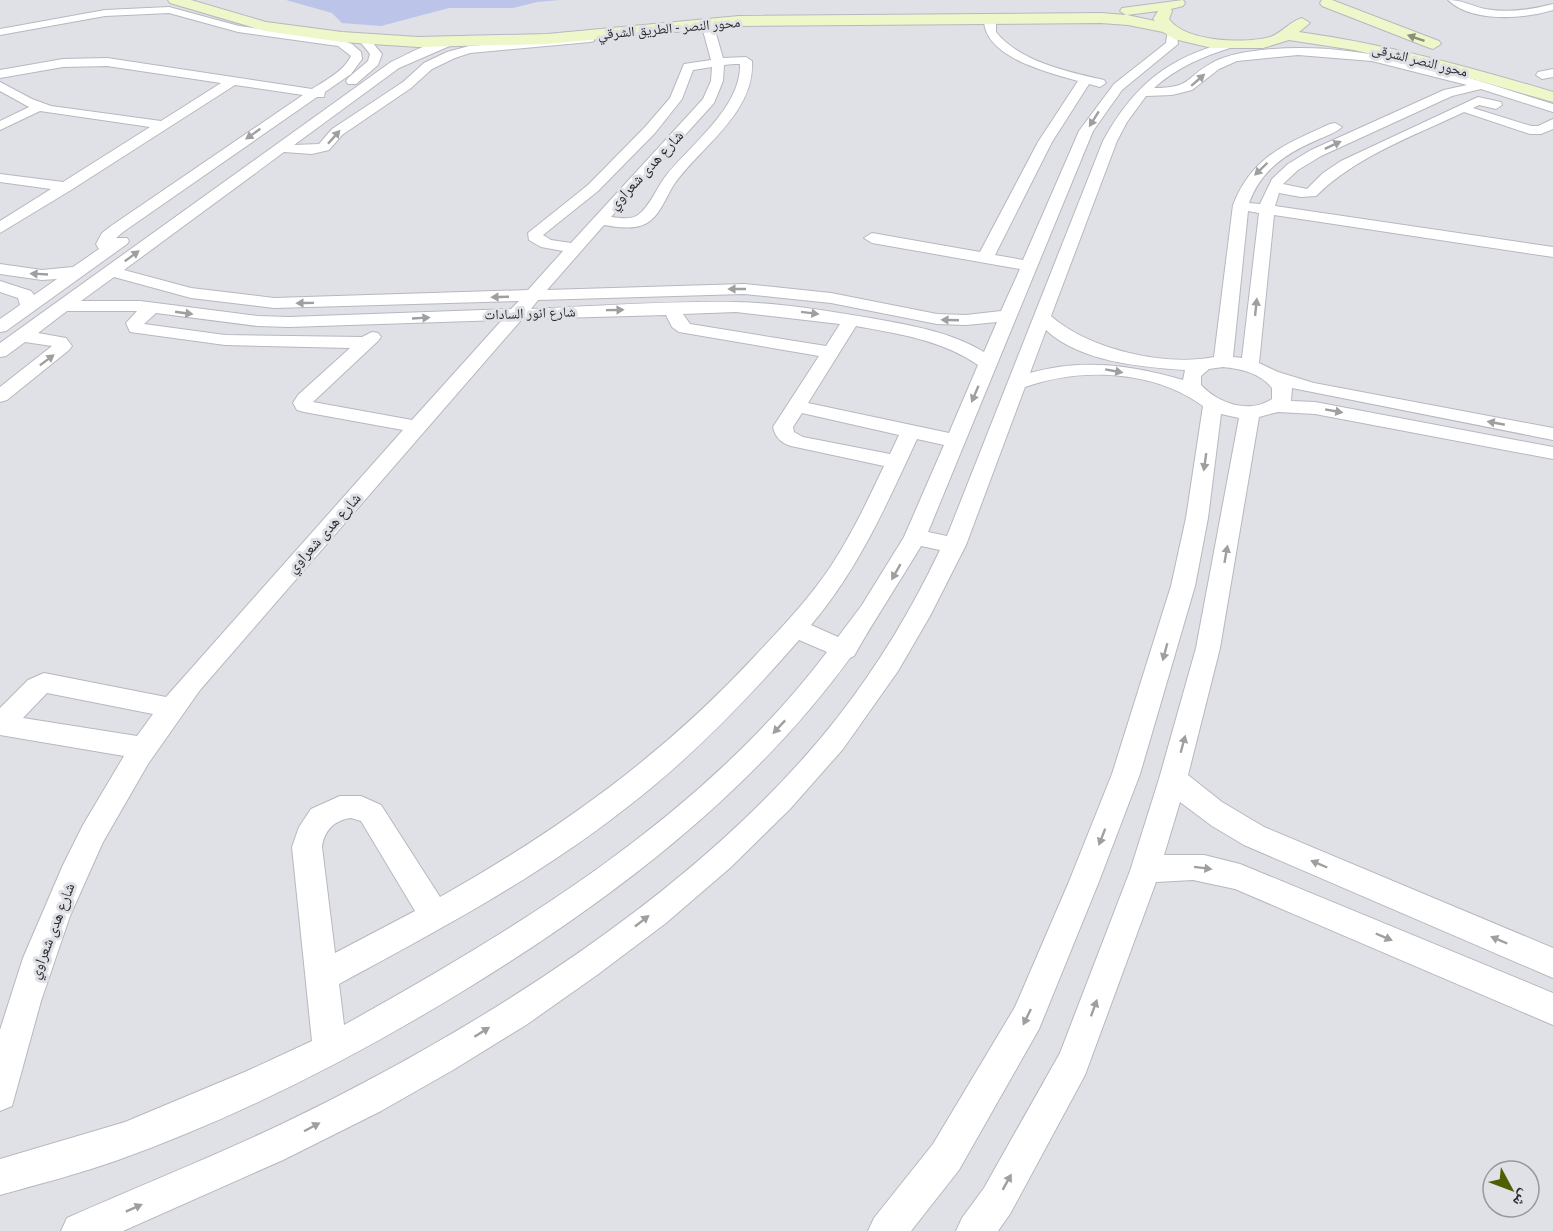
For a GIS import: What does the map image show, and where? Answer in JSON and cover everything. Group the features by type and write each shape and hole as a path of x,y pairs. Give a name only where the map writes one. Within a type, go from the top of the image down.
{"street":[{"path":"0,30 110,0"},
{"path":"0,21 149,0"},
{"name":"محور النصر - الطريق الشرقي","path":"175,0 265,26 363,38 459,42 581,38 739,21 990,19 1011,15 1125,11 1181,2"},
{"path":"1453,0 1473,9 1505,14 1526,13 1553,7"},
{"name":"محور النصر - الطريق الشرقي","path":"220,1 281,18 338,28 451,33 548,31 726,14 1011,15 1114,19 1142,22 1168,37 1229,45 1264,43 1285,35"},
{"path":"1181,2 1162,14 1161,19 1168,37 1192,56"},
{"path":"1285,35 1322,5"},
{"name":"محور النصر الشرقى","path":"1322,5 1450,49"},
{"path":"59,14 170,10 238,29 297,39 330,41 354,50 357,55 353,64 108,236 104,244 108,250"},
{"path":"280,148 312,150 324,147 343,128 407,85 436,61 460,52 708,27 930,23 956,19"},
{"path":"990,19 990,31 995,39 1013,52 1085,80 1130,89 1183,89 1194,85 1209,70 1221,63 1248,56 1286,51 1327,51 1367,55 1404,63 1553,108"},
{"name":"شارع هدى شعراوي","path":"0,1094 25,1000 63,898 98,822 142,748 171,708 575,248 709,100 716,87 719,62 708,27"},
{"name":"محور النصر الشرقى","path":"1285,35 1367,46 1407,55 1553,97"},
{"path":"0,1177 117,1143 217,1102 330,1050 488,960 564,910 624,866 678,822 769,738 845,650 895,573 915,537 1086,131 1130,89 1168,37"},
{"path":"0,352 326,115 370,75 376,54 363,38"},
{"path":"0,327 331,95 370,75 388,70 407,58 459,42"},
{"path":"80,1231 300,1133 384,1089 462,1044 544,993 654,912 740,839 790,790 833,742 873,689 918,616 955,545 1130,89 1192,56 1229,45"},
{"path":"575,248 541,242 535,237 536,233 593,188 650,130 676,99 686,69 696,64 743,60 747,62 747,70 736,100 712,132 670,180 647,217 630,223 600,220"},
{"path":"0,74 63,63 107,62 331,95"},
{"path":"1371,111 1430,86 1441,74"},
{"path":"370,75 407,85"},
{"path":"985,258 1055,126 1085,80"},
{"path":"0,228 231,82"},
{"path":"0,86 39,107 164,125"},
{"path":"1250,365 1267,209 1277,182 1293,166 1361,132 1453,91 1480,86"},
{"path":"1434,99 1461,108"},
{"path":"1275,188 1311,193 1328,176 1346,164 1474,102 1484,102 1553,123"},
{"path":"0,126 39,107"},
{"path":"304,114 326,115"},
{"path":"1223,361 1240,205 1245,189 1252,178 1279,154 1349,121"},
{"path":"685,128 712,132"},
{"path":"1361,132 1390,142"},
{"path":"616,164 648,168"},
{"path":"1027,176 1065,182"},
{"path":"0,178 66,187"},
{"path":"1240,205 1553,252"},
{"path":"872,238 1029,267"},
{"path":"0,269 42,274 77,272"},
{"name":"شارع انور السادات","path":"111,271 144,283 200,296 274,303 725,289 783,291 930,318 966,320 1009,316"},
{"path":"118,305 117,301 123,293 144,283"},
{"path":"0,286 26,295 29,306"},
{"path":"780,310 783,291"},
{"name":"شارع انور السادات","path":"63,306 118,305 257,321 392,320 518,313 736,307 780,310 851,320 946,340 969,350 988,363"},
{"path":"151,308 135,323 136,328 225,340 302,343 367,342"},
{"path":"673,309 678,323 685,328 831,352"},
{"path":"1042,317 1051,327 1089,346 1148,362 1203,365 1223,361 1250,365 1271,376 1311,388 1553,434"},
{"path":"392,320 303,403 304,406 417,427"},
{"path":"851,320 783,427 784,432 790,439 896,462"},
{"path":"0,396 63,346 60,342 22,336"},
{"path":"1082,368 1076,361 1075,355 1079,349 1089,346"},
{"path":"887,1231 946,1157 1027,1017 1126,774 1177,608 1197,518 1205,398 1191,380 1192,374 1203,365"},
{"path":"1017,384 1035,375 1082,368 1107,369 1148,377 1231,410 1294,406 1350,414 1553,453"},
{"path":"975,1231 997,1201 1073,1063 1145,871 1173,779 1208,648 1263,409 1283,395 1282,388 1271,376"},
{"path":"797,406 955,441"},
{"path":"322,976 435,916 504,876 567,835 638,783 714,716 794,628 848,557 911,431"},
{"path":"915,537 955,545"},
{"path":"794,628 845,650"},
{"path":"142,748 4,726 2,723 37,687 44,683 171,708"},
{"path":"1173,779 1196,800 1254,836 1553,963"},
{"path":"330,1050 307,838 316,821 334,810 355,806 371,813 435,916"},
{"path":"1145,871 1174,865 1207,867 1240,877 1553,1009"}],"shaded area":[{"path":"286,0 559,0 513,8 449,8 381,26 342,23 332,13"}]}
